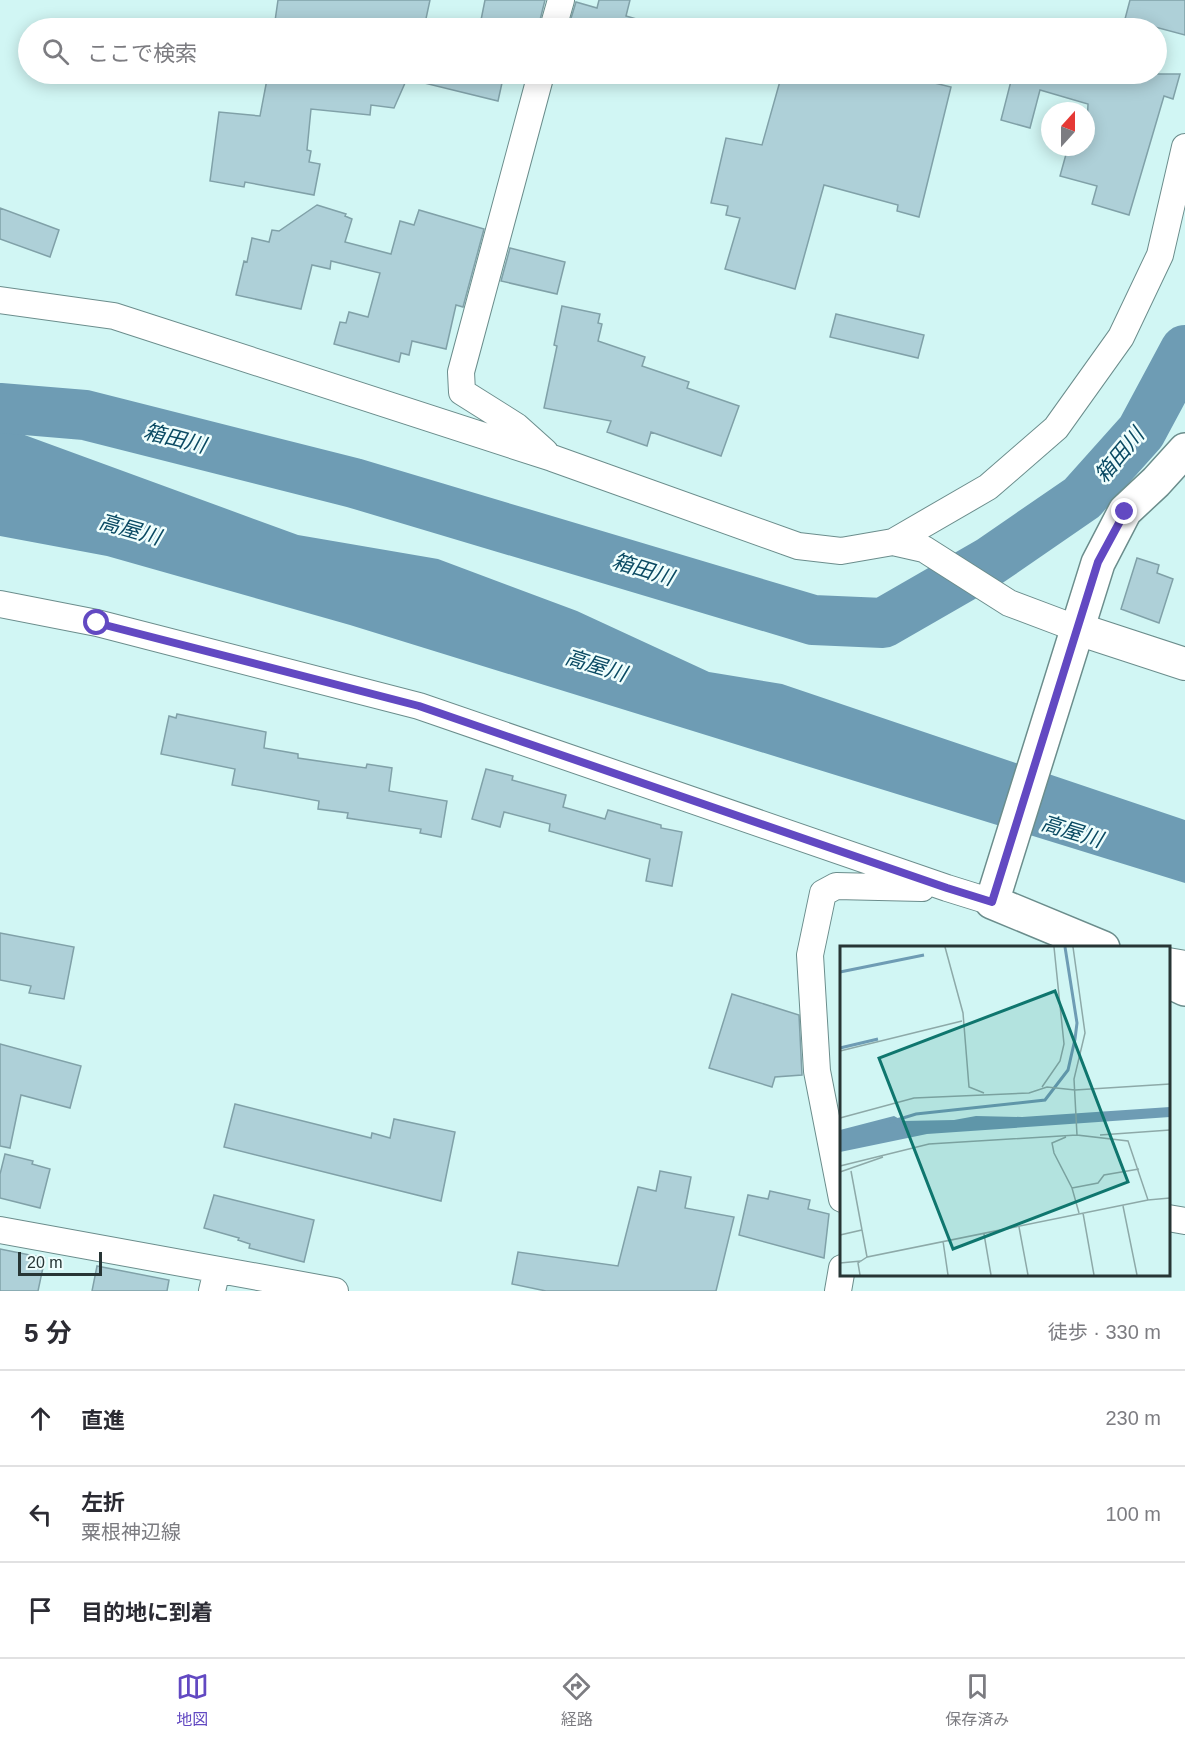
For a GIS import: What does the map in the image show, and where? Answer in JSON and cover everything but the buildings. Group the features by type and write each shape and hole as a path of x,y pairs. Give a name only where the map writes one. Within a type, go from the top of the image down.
{"main road":[{"path":"1099,946 994,896 1098,562 1125,512 1185,450"},
{"path":"1170,982 1185,989"}],"street":[{"path":"556,18 561,0"},
{"path":"538,84 461,372 462,392 516,426 552,458"},
{"path":"0,300 114,316 552,458 798,546 841,551 893,542 988,487 1056,428 1121,337 1160,255 1185,147"},
{"path":"893,542 924,549 1009,603 1075,640 1185,664"},
{"path":"0,603 97,623 419,706 947,888"},
{"path":"840,1188 816,1060 810,955 823,893 836,886 947,888 994,896"},
{"path":"1170,961 1185,964"},
{"path":"1170,1218 1185,1221"},
{"path":"0,1230 214,1281 336,1291"},
{"path":"838,1291 841,1276"}],"water":[{"name":"高屋川","path":"0,426 298,535 438,559 577,611 709,672 782,684 1185,820 1185,883 350,625 107,556 0,536"}],"waterway":[{"name":"箱田川","path":"0,408 85,415 354,483 813,620 883,623 989,562 1082,498 1141,432 1185,350"}],"route":[{"path":"97,623 419,706 992,902 1098,562 1125,512"}]}
